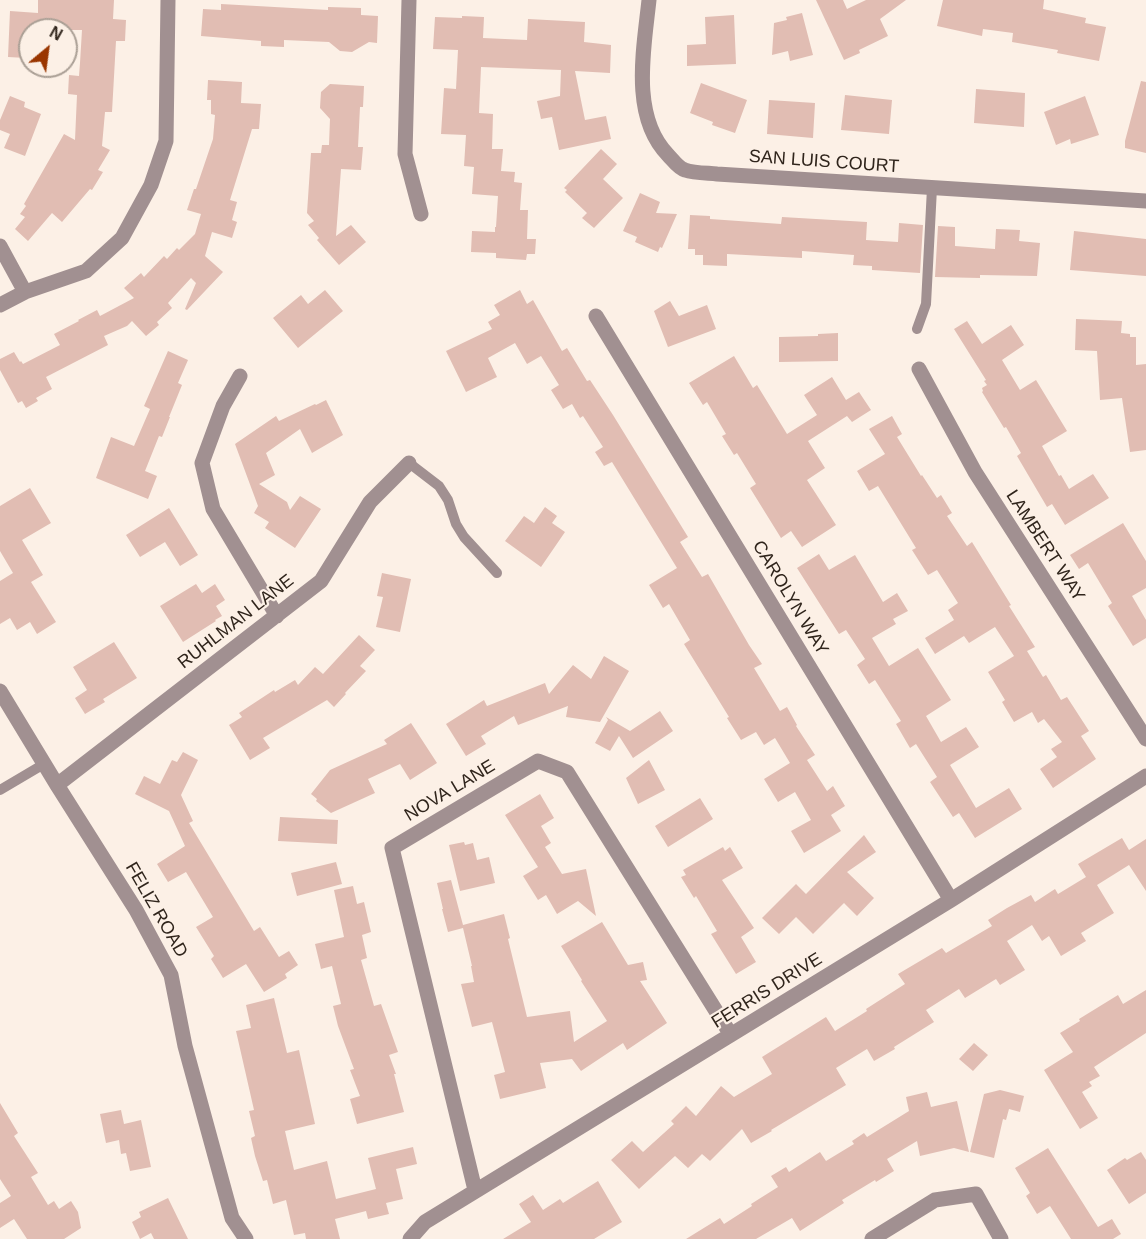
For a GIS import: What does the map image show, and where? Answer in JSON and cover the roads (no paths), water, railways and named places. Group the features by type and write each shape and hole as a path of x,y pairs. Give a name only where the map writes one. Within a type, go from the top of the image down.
{"street":[{"path":"0,305 25,292 86,272 122,238 151,185 166,141 168,0"},
{"path":"409,0 405,154 421,214"},
{"name":"SAN LUIS COURT","path":"649,0 643,50 643,94 649,127 662,149 682,170 1146,201"},
{"path":"0,246 25,292"},
{"name":"CAROLYN WAY","path":"596,316 951,900"},
{"name":"LAMBERT WAY","path":"919,369 975,472 1146,739"},
{"path":"240,376 223,406 202,463 213,509 277,616"},
{"name":"RUHLMAN LANE","path":"57,785 321,581 370,502 409,463"},
{"name":"FELIZ ROAD","path":"0,691 136,910 171,975 185,1046 232,1218 246,1239"},
{"name":"NOVA LANE","path":"475,1190 392,848 538,761 567,772 731,1035"},
{"name":"FERRIS DRIVE","path":"410,1239 425,1221 951,900 1146,776"},
{"path":"872,1239 935,1200 976,1194 1001,1239"}],"lane":[{"path":"917,329 926,304 932,188"},
{"path":"409,463 439,486 448,500 456,524 464,537 497,573"},
{"path":"0,790 44,764"}]}
